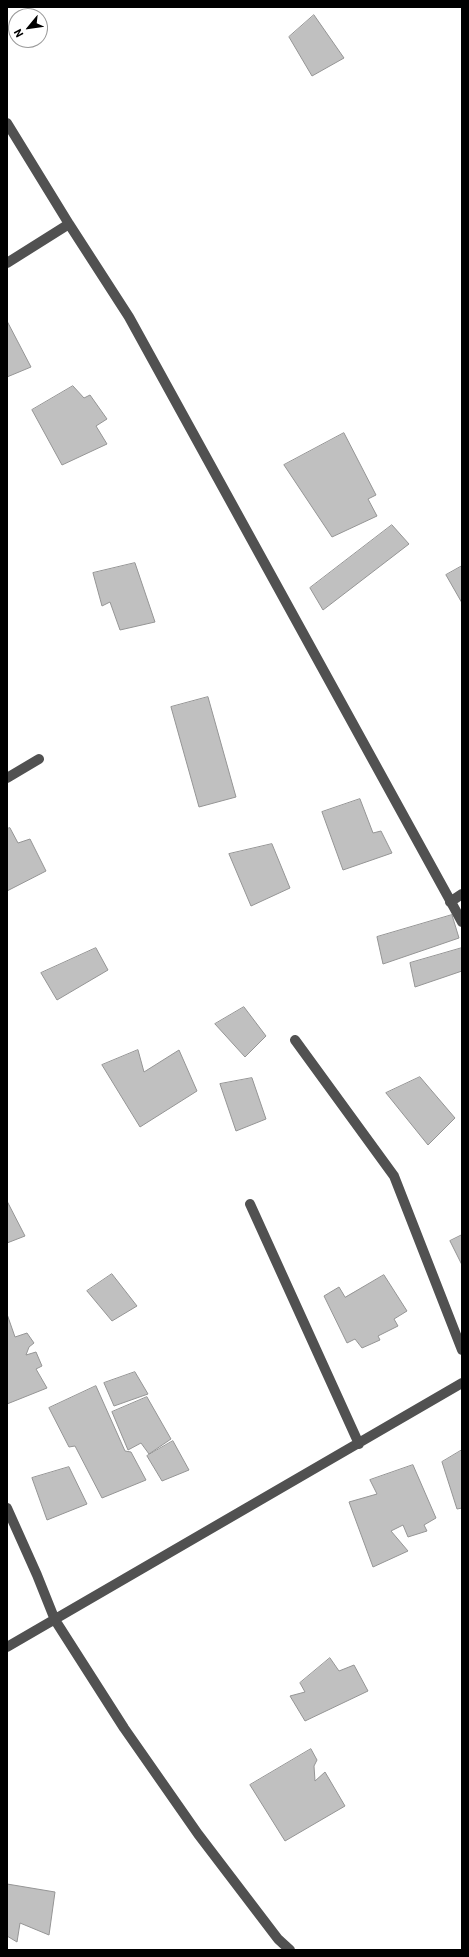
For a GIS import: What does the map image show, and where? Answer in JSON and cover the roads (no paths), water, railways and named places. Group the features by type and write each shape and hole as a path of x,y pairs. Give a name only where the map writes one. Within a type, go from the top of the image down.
{"street":[{"path":"7,123 68,224 129,317 462,922"},
{"path":"7,263 68,224"},
{"path":"7,778 39,759"},
{"path":"450,902 462,894"},
{"path":"295,1040 394,1176 462,1350"},
{"path":"250,1204 359,1444"},
{"path":"7,1647 462,1383"},
{"path":"7,1508 55,1620 124,1728 198,1834 278,1939 290,1950"}]}
